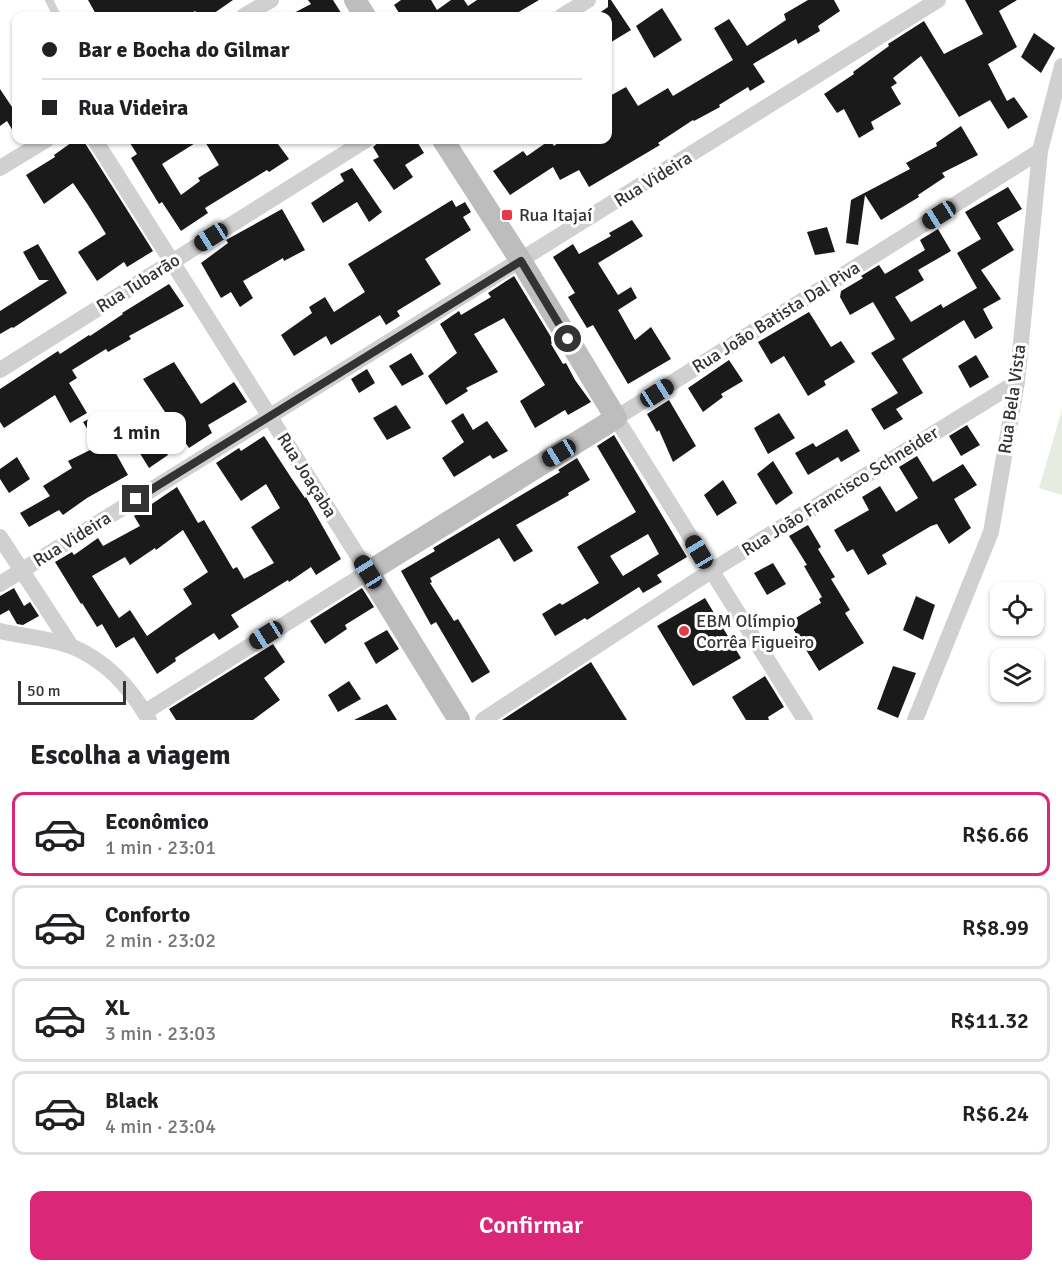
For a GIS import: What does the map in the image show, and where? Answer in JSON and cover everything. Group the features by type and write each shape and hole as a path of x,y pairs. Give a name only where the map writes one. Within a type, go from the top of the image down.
{"street":[{"path":"251,12 271,0"},
{"path":"568,12 588,0"},
{"name":"Rua Videira","path":"0,584 938,0"},
{"name":"Rua Bela Vista","path":"915,720 991,532 1017,382 1040,151 1062,66"},
{"path":"0,168 39,144"},
{"name":"Rua Joaçaba","path":"98,144 459,720"},
{"name":"Rua Tubarão","path":"0,370 360,144"},
{"path":"447,144 805,720"},
{"name":"Rua João Batista Dal Piva","path":"147,716 368,572 1040,151"},
{"name":"Rua João Francisco Schneider","path":"483,720 711,571 1017,382"},
{"path":"0,537 71,646"},
{"path":"0,631 71,646 100,661 126,684 147,716"}],"shaded area":[{"path":"1062,410 1062,495 1039,488"}],"building":[{"path":"88,0 233,0 216,12 95,12"},
{"path":"308,0 333,0 340,12 296,12 311,4"},
{"path":"401,0 431,0 437,10 451,0 464,0 468,6 477,0 539,0 519,12 398,12 394,5"},
{"path":"608,0 611,0 631,30 612,42 612,12 601,12 608,7"},
{"path":"808,0 834,0 840,11 818,26 820,31 798,44 796,39 753,64 765,82 750,91 748,87 719,105 720,107 693,120 658,143 660,145 589,187 579,170 560,180 553,167 510,195 493,171 523,151 527,156 544,144 554,146 557,144 612,144 612,95 626,87 638,106 668,88 673,96 733,60 714,28 729,19 747,46 786,20 784,14"},
{"path":"965,0 1017,0 999,11 1017,47 988,64 1007,101 1014,97 1028,117 1008,129 990,100 959,117 921,56 893,78 897,83 891,87 901,104 871,122 874,129 859,138 844,109 837,113 824,94 854,74 853,72 889,46 888,44 924,21 944,54 983,34"},
{"path":"662,8 682,40 654,58 636,26"},
{"path":"1034,33 1055,48 1041,73 1021,57"},
{"path":"0,89 12,107 12,129 7,121 0,126"},
{"path":"961,126 978,155 942,173 945,177 918,195 919,197 881,220 865,195 858,245 846,243 851,200 910,169 906,163 937,146 936,143"},
{"path":"69,144 86,144 153,251 127,267 124,262 97,281 78,252 106,234 88,205 73,183 44,204 26,175 55,157 54,155"},
{"path":"131,144 194,144 162,164 181,195 200,181 198,178 219,165 206,144 278,144 289,159 205,208 208,213 181,231 162,202 159,204 131,158 137,154"},
{"path":"376,144 418,144 424,153 405,165 413,177 394,190 373,160 379,157 373,147"},
{"path":"352,168 382,212 369,222 357,202 323,223 311,203 344,181 340,174"},
{"path":"1008,187 1022,209 997,223 1014,250 981,270 1001,299 983,309 993,328 975,339 964,320 902,359 923,393 896,409 903,419 884,430 871,409 898,393 871,353 895,339 873,302 850,315 840,297 841,291 879,265 885,274 925,250 920,240 938,229 951,251 918,270 924,280 895,297 911,322 941,304 943,308 977,288 957,253 981,239 965,212"},
{"path":"452,200 456,207 465,202 471,212 463,217 471,230 425,259 441,284 397,311 400,316 386,325 380,315 331,345 326,336 294,356 281,335 312,313 309,307 325,297 334,312 365,292 348,264"},
{"path":"282,209 305,250 284,261 283,258 243,281 253,298 240,307 231,292 221,298 201,263 228,243 226,240"},
{"path":"632,220 643,236 598,263 618,295 631,287 637,298 618,310 635,340 651,327 671,359 628,384 593,325 587,328 568,297 575,293 553,257 573,244 579,254 611,236 609,233"},
{"path":"827,227 835,252 815,255 807,232"},
{"path":"38,244 67,293 0,334 0,311 49,280 39,280 23,252"},
{"path":"514,276 554,342 551,344 563,364 566,363 591,402 568,415 565,410 535,428 520,401 545,385 504,318 474,334 498,372 466,388 468,391 446,405 428,376 457,353 440,324 459,311 461,315 491,297 488,293"},
{"path":"169,284 184,306 129,336 131,339 108,352 106,349 72,370 77,378 69,383 87,413 70,423 55,395 4,428 0,422 0,389 58,351 60,354 90,336"},
{"path":"809,312 831,347 841,341 855,362 824,381 826,385 808,396 784,356 771,364 758,342"},
{"path":"411,353 424,374 402,386 389,366"},
{"path":"976,355 989,377 970,388 958,366"},
{"path":"729,360 743,381 721,394 723,397 703,412 688,388"},
{"path":"174,362 201,404 234,382 247,402 208,425 212,433 189,448 143,379"},
{"path":"367,369 375,383 359,393 351,379"},
{"path":"669,400 696,446 673,462 659,430 657,432 647,414"},
{"path":"396,405 411,428 387,440 373,418"},
{"path":"463,413 473,430 487,421 508,451 493,459 490,455 454,477 442,458 464,442 451,421"},
{"path":"779,413 795,438 768,454 754,428"},
{"path":"95,416 128,475 87,498 63,515 59,510 29,527 20,513 50,496 43,486 72,468 68,461 98,446 83,422"},
{"path":"149,423 168,455 149,468 128,434"},
{"path":"967,425 980,445 961,456 949,436"},
{"path":"847,429 860,451 841,462 838,457 808,475 795,453 813,443 816,447"},
{"path":"614,435 687,557 657,575 662,582 643,593 639,587 587,620 585,618 555,636 542,614 599,583 577,547 636,512 597,446","holes":["648,534 659,554 623,576 610,556"]},
{"path":"264,436 306,497 341,559 316,575 311,567 231,615 239,627 219,640 214,633 175,658 176,661 157,674 134,637 116,648 102,624 97,627 55,562 72,552 74,555 98,538 103,546 140,526 134,516 177,487 198,523 204,520 233,569 237,567 244,579 274,563 251,527 280,508 266,484 241,501 216,463 239,448 241,451","holes":["183,530 208,572 183,589 192,604 147,636 130,610 119,618 92,576 125,557 130,565 155,548 156,550"]},
{"path":"917,456 933,482 963,464 977,485 954,499 971,528 949,544 937,524 931,526 882,555 887,564 868,575 853,549 847,552 834,530 869,510 862,497 880,486 896,512 918,498 899,467"},
{"path":"17,457 30,479 9,493 0,479 0,469"},
{"path":"577,458 590,480 568,493 569,495 516,525 533,551 514,562 499,538 430,578 432,582 430,583 454,621 458,619 490,672 472,683 436,622 431,625 401,571 435,551 433,548 560,472 558,470"},
{"path":"773,461 793,493 776,505 757,474"},
{"path":"723,480 737,503 717,516 704,495"},
{"path":"808,525 821,547 818,549 835,577 831,579 850,610 845,613 864,643 819,671 789,622 821,603 819,599 822,597 804,566 807,565 789,536"},
{"path":"773,563 786,584 767,595 754,573"},
{"path":"14,588 24,606 30,602 39,616 23,625 17,624 9,610 0,615 0,596"},
{"path":"362,588 374,607 345,625 347,629 325,644 310,621"},
{"path":"916,596 935,605 923,640 903,630"},
{"path":"705,598 741,658 693,686 657,626"},
{"path":"387,630 399,649 376,664 364,643"},
{"path":"273,644 285,662 264,678 280,700 253,720 176,720 169,709"},
{"path":"591,662 627,720 502,720"},
{"path":"893,666 916,673 898,718 877,709"},
{"path":"765,676 784,707 768,717 769,720 746,720 732,697"},
{"path":"349,681 361,699 338,712 328,695"},
{"path":"387,704 397,720 354,720"}],"place":[{"name":"Rua Itajaí","path":"507,215"},
{"name":"EBM Olímpio Corrêa Figueiro","path":"684,631"}],"route":[{"path":"136,499 521,261 568,339"}]}
